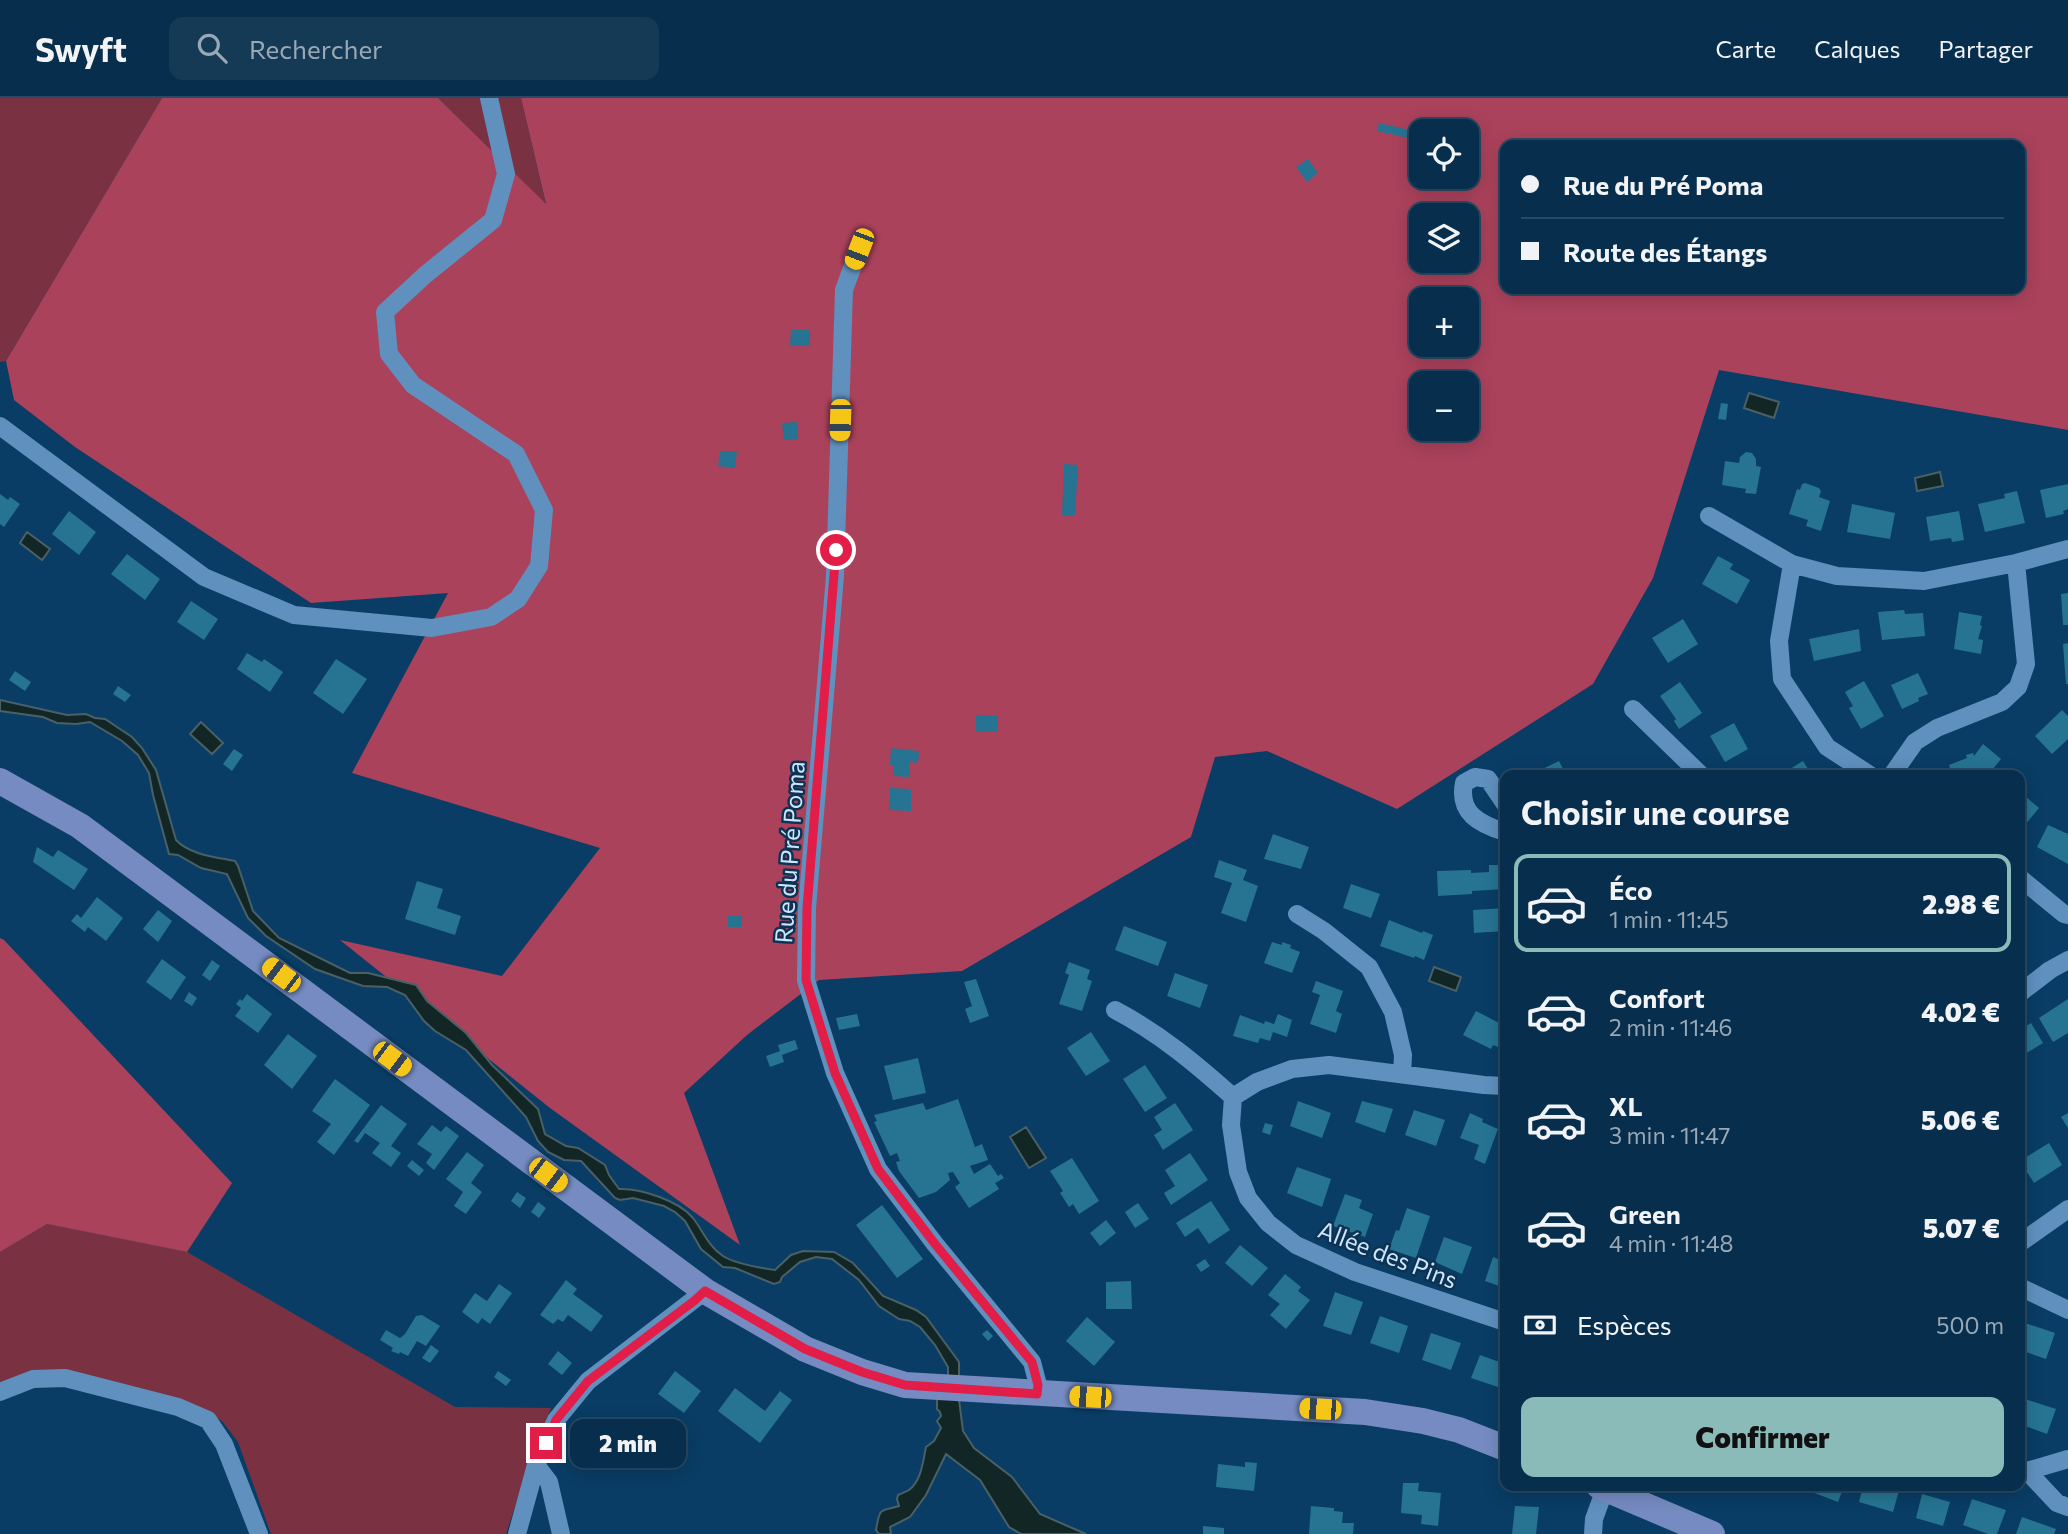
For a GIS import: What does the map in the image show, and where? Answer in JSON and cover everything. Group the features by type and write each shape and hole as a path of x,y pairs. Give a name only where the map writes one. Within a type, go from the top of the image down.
{"street":[{"path":"0,426 204,577 294,615 432,628 491,617 518,599 539,566 544,510 516,454 413,385 389,354 385,312 425,275 493,220 506,174 489,98"},
{"name":"Rue du Pré Poma","path":"859,249 844,290 835,576 807,908 806,980 835,1073 878,1169 935,1244 1032,1362 1038,1385 1037,1394"},
{"path":"1709,516 1792,564 1837,576 1924,581 2016,563 2068,549"},
{"path":"1895,770 1915,742 1937,728 2002,702 2018,687 2026,664 2016,563"},
{"path":"1792,564 1779,641 1782,679 1827,747 1862,770"},
{"path":"1633,709 1696,770"},
{"path":"1500,797 1488,779 1475,776 1464,783 1461,796 1468,812 1479,821 1500,830"},
{"path":"0,781 80,826 705,1291 805,1349 862,1372 905,1385 1365,1412 1459,1430 1500,1446"},
{"path":"2025,882 2068,915"},
{"path":"1297,914 1324,931 1369,967 1393,1012 1404,1055 1402,1074"},
{"path":"2025,989 2068,960"},
{"path":"1115,1010 1146,1026 1176,1048 1233,1097 1257,1082 1292,1069 1329,1065 1500,1085"},
{"name":"Allée des Pins","path":"1233,1097 1231,1125 1238,1172 1248,1198 1268,1223 1296,1245 1355,1272 1500,1320"},
{"path":"2025,1239 2068,1209"},
{"path":"2025,1289 2068,1310"},
{"path":"517,1534 536,1465 556,1420 588,1381 705,1291"},
{"path":"0,1392 33,1379 65,1378 178,1407 208,1420 224,1444 259,1534"},
{"path":"2025,1470 2068,1459"},
{"path":"536,1465 549,1482 561,1534"},
{"path":"2025,1473 2057,1503 2068,1507"},
{"path":"1593,1534 1601,1491"},
{"path":"1611,1491 1712,1534"}],"shaded area":[{"path":"0,98 162,98 6,361 0,362"},
{"path":"162,98 438,98 546,204 521,98 2068,98 2068,430 1719,370 1653,578 1593,684 1397,809 1267,751 1215,757 1191,837 962,971 819,980 747,1035 684,1093 740,1245 550,1108 340,940 502,976 600,848 352,773 448,593 311,603 75,447 14,400 6,361"},
{"path":"438,98 521,98 546,205"},
{"path":"1749,393 1779,402 1774,418 1744,408"},
{"path":"1940,472 1943,486 1917,491 1915,478"},
{"path":"27,532 50,549 42,560 20,543"},
{"path":"0,700 67,715 86,714 105,719 132,737 156,770 176,840 196,852 235,861 253,911 279,938 350,973 368,973 416,985 427,1001 466,1033 492,1065 538,1109 545,1134 566,1146 578,1148 605,1165 619,1189 648,1193 679,1206 693,1218 718,1252 728,1259 775,1270 791,1255 803,1251 834,1252 853,1263 883,1296 926,1317 959,1362 959,1379 948,1379 948,1367 920,1327 899,1319 879,1306 859,1280 832,1259 816,1257 800,1262 782,1277 780,1282 774,1284 735,1268 723,1267 701,1249 685,1221 675,1212 664,1206 633,1198 615,1198 581,1161 564,1160 548,1152 538,1141 526,1117 466,1050 435,1031 405,995 387,987 363,986 315,969 266,936 248,918 227,874 201,868 178,855 169,854 149,773 138,755 122,741 90,722 57,723 43,717 0,711"},
{"path":"201,722 223,743 212,754 190,734"},
{"path":"0,938 232,1183 187,1252 47,1224 0,1252"},
{"path":"1434,967 1461,977 1456,991 1429,981"},
{"path":"1026,1127 1046,1158 1029,1168 1010,1137"},
{"path":"47,1224 187,1252 455,1407 551,1408 506,1534 271,1534 238,1442 222,1421 197,1407 74,1375 0,1386 0,1252"},
{"path":"958,1392 963,1431 974,1448 1012,1477 1040,1514 1086,1534 1021,1534 1009,1527 980,1480 946,1454 926,1495 910,1517 890,1527 891,1534 879,1534 876,1530 880,1513 899,1506 898,1495 909,1490 917,1481 926,1447 934,1441 941,1428 937,1421 941,1416 937,1409 937,1397"}],"building":[{"path":"1379,123 1409,130 1409,134 1408,138 1377,131"},
{"path":"1308,159 1318,173 1307,182 1296,167"},
{"path":"791,330 810,330 810,346 790,346"},
{"path":"1721,403 1728,404 1726,420 1718,419"},
{"path":"797,422 798,439 784,440 782,423"},
{"path":"720,451 737,451 735,468 718,466"},
{"path":"1746,452 1752,453 1756,466 1761,467 1756,494 1745,493 1746,489 1722,485 1725,461 1739,463 1740,457"},
{"path":"1064,464 1078,465 1075,516 1062,515"},
{"path":"1805,483 1819,488 1819,497 1830,501 1821,531 1806,526 1808,520 1789,514 1797,489 1800,490"},
{"path":"2068,484 2068,509 2063,511 2064,514 2046,518 2040,490"},
{"path":"2017,491 2025,523 1985,532 1978,504 2005,498 2004,494"},
{"path":"0,494 20,504 4,527 0,524"},
{"path":"1852,504 1895,513 1890,539 1847,532"},
{"path":"69,511 96,532 79,555 52,534"},
{"path":"1959,511 1964,540 1952,542 1951,538 1930,541 1926,517"},
{"path":"127,554 160,579 145,600 111,574"},
{"path":"1718,556 1733,564 1730,569 1750,580 1737,604 1702,584"},
{"path":"2068,593 2068,625 2063,625 2061,594"},
{"path":"191,601 218,619 204,640 177,622"},
{"path":"1904,610 1905,614 1923,613 1925,636 1882,640 1878,612"},
{"path":"1959,612 1982,616 1978,639 1983,640 1981,654 1954,649"},
{"path":"1683,619 1698,644 1668,663 1652,638"},
{"path":"1859,629 1861,651 1814,661 1809,639"},
{"path":"2068,643 2068,684 2066,684 2063,644"},
{"path":"247,653 262,662 264,659 283,672 270,692 237,669"},
{"path":"336,659 367,679 343,714 313,693"},
{"path":"15,671 31,682 25,691 9,680"},
{"path":"1918,673 1928,694 1902,709 1891,685"},
{"path":"1864,681 1884,716 1861,729 1849,708 1853,706 1845,692"},
{"path":"1680,682 1702,713 1679,729 1674,721 1676,719 1660,696"},
{"path":"118,686 131,695 125,702 113,694"},
{"path":"2062,710 2068,716 2068,739 2052,754 2035,736"},
{"path":"976,715 998,716 997,732 976,732"},
{"path":"1734,723 1748,749 1725,762 1710,736"},
{"path":"1983,744 2001,759 1992,770 1950,770 1949,765 1967,758 1966,755 1973,753 1974,756"},
{"path":"891,748 919,751 918,763 910,762 909,777 893,776 894,766 890,766"},
{"path":"234,749 243,755 232,771 223,764"},
{"path":"1559,761 1564,770 1540,770"},
{"path":"1803,761 1809,770 1788,770"},
{"path":"890,788 911,789 911,811 889,810"},
{"path":"2025,796 2039,808 2025,825"},
{"path":"2048,825 2068,834 2068,864 2037,847"},
{"path":"1273,834 1309,847 1301,869 1264,859"},
{"path":"37,847 53,857 58,850 88,869 74,890 33,862"},
{"path":"1219,860 1247,870 1243,880 1258,886 1246,922 1221,913 1232,883 1214,877"},
{"path":"1489,865 1500,865 1500,889 1438,896 1437,871 1489,872"},
{"path":"417,881 443,889 437,908 461,916 455,935 405,919"},
{"path":"1351,884 1380,894 1371,918 1343,908"},
{"path":"97,897 123,918 106,941 88,927 85,932 71,921 77,914 81,918"},
{"path":"1500,908 1500,931 1474,933 1473,910"},
{"path":"158,910 172,921 158,942 143,929"},
{"path":"728,916 742,916 742,927 728,927"},
{"path":"1389,920 1433,935 1424,960 1380,946"},
{"path":"1124,926 1167,942 1158,966 1115,950"},
{"path":"1272,942 1291,945 1290,948 1300,952 1292,973 1264,963"},
{"path":"162,959 186,977 171,1000 146,982"},
{"path":"212,960 220,966 210,981 202,975"},
{"path":"1069,962 1090,970 1087,979 1092,981 1082,1011 1059,1004 1069,975 1065,973"},
{"path":"1175,973 1208,985 1200,1008 1167,996"},
{"path":"976,979 989,1016 970,1023 965,1009 972,1006 964,982"},
{"path":"1316,981 1343,991 1336,1011 1342,1014 1336,1033 1310,1024 1320,995 1312,992"},
{"path":"189,992 197,998 192,1006 184,1001"},
{"path":"247,994 272,1014 258,1033 235,1016 241,1008 236,1004"},
{"path":"2068,999 2068,1033 2053,1042 2039,1018"},
{"path":"1476,1011 1500,1023 1500,1048 1493,1045 1491,1049 1463,1035"},
{"path":"857,1014 860,1026 839,1030 836,1018"},
{"path":"1278,1014 1292,1020 1287,1037 1273,1032 1270,1041 1260,1038 1258,1043 1233,1036 1240,1015 1264,1024 1265,1021 1274,1024"},
{"path":"2031,1023 2043,1043 2025,1054 2025,1027"},
{"path":"1091,1032 1110,1061 1086,1076 1067,1048"},
{"path":"288,1034 317,1056 292,1089 264,1065"},
{"path":"795,1040 798,1049 782,1055 784,1062 770,1067 766,1056 780,1051 778,1045"},
{"path":"918,1058 926,1093 893,1100 884,1066"},
{"path":"1145,1065 1167,1098 1145,1112 1123,1079"},
{"path":"335,1079 370,1105 334,1155 317,1142 331,1124 312,1111"},
{"path":"958,1099 975,1147 982,1144 988,1160 970,1166 974,1174 990,1164 998,1176 1001,1174 1004,1178 995,1183 999,1189 969,1208 955,1187 960,1183 953,1172 948,1173 950,1180 936,1192 919,1198 899,1171 897,1153 890,1156 874,1122 877,1121 874,1115 923,1103 926,1110"},
{"path":"1298,1101 1331,1113 1322,1138 1290,1126"},
{"path":"1362,1101 1393,1109 1385,1133 1355,1122"},
{"path":"1175,1103 1193,1130 1163,1150 1154,1135 1162,1130 1154,1117"},
{"path":"381,1105 407,1124 391,1146 401,1153 391,1167 372,1153 380,1143 365,1133 358,1143 354,1141"},
{"path":"1414,1110 1445,1120 1436,1146 1405,1135"},
{"path":"1470,1113 1498,1129 1485,1164 1474,1159 1479,1145 1460,1138"},
{"path":"2068,1113 2068,1128 2061,1117"},
{"path":"1265,1123 1273,1125 1270,1135 1262,1132"},
{"path":"432,1125 441,1132 446,1126 459,1136 434,1170 426,1163 432,1154 417,1144"},
{"path":"2049,1143 2062,1165 2034,1183 2025,1169 2025,1158"},
{"path":"467,1152 484,1165 471,1183 482,1192 466,1214 454,1206 463,1192 446,1179"},
{"path":"1190,1153 1208,1180 1171,1205 1164,1193 1175,1186 1165,1170"},
{"path":"1072,1158 1099,1201 1079,1214 1073,1204 1069,1207 1060,1193 1063,1191 1050,1171"},
{"path":"412,1160 424,1170 419,1176 407,1166"},
{"path":"1297,1167 1331,1179 1322,1207 1287,1193"},
{"path":"517,1192 526,1198 520,1208 511,1201"},
{"path":"1345,1194 1362,1200 1359,1208 1373,1214 1365,1237 1333,1226"},
{"path":"1211,1201 1230,1230 1209,1244 1198,1228 1185,1237 1176,1223"},
{"path":"538,1202 546,1208 539,1218 531,1212"},
{"path":"1138,1203 1149,1219 1135,1228 1125,1212"},
{"path":"882,1205 923,1259 897,1278 856,1225"},
{"path":"1407,1208 1430,1216 1416,1258 1389,1249"},
{"path":"1106,1220 1116,1233 1100,1246 1090,1233"},
{"path":"1444,1237 1472,1247 1462,1274 1435,1262"},
{"path":"1240,1245 1268,1268 1252,1286 1225,1263"},
{"path":"1493,1257 1500,1260 1500,1286 1485,1281"},
{"path":"1205,1259 1210,1266 1201,1272 1196,1265"},
{"path":"1285,1274 1301,1287 1298,1291 1310,1300 1286,1329 1270,1315 1280,1304 1268,1295"},
{"path":"566,1280 577,1289 573,1294 603,1316 591,1332 568,1315 563,1322 558,1319 553,1324 540,1315"},
{"path":"1131,1281 1132,1309 1106,1309 1106,1282"},
{"path":"499,1284 512,1293 490,1324 482,1318 478,1324 462,1312 475,1293 487,1301"},
{"path":"1335,1292 1363,1302 1351,1335 1323,1326"},
{"path":"422,1315 440,1326 426,1346 417,1341 408,1356 391,1351 393,1348 380,1340 386,1330 400,1338 416,1316"},
{"path":"1380,1316 1408,1326 1399,1353 1370,1343"},
{"path":"1087,1317 1115,1342 1094,1366 1066,1341"},
{"path":"2025,1323 2055,1333 2046,1359 2025,1352"},
{"path":"987,1330 993,1336 988,1341 982,1334"},
{"path":"1431,1333 1461,1343 1451,1370 1422,1360"},
{"path":"431,1345 439,1351 430,1363 422,1358"},
{"path":"558,1351 572,1363 562,1375 548,1364"},
{"path":"1480,1355 1500,1362 1500,1388 1471,1378"},
{"path":"498,1371 511,1380 506,1386 494,1377"},
{"path":"675,1371 701,1391 684,1413 658,1394"},
{"path":"735,1388 765,1411 780,1391 792,1400 760,1443 718,1411"},
{"path":"2025,1399 2056,1409 2047,1434 2025,1426"},
{"path":"1245,1462 1257,1463 1254,1491 1216,1487 1218,1464 1245,1467"},
{"path":"1403,1483 1419,1483 1418,1491 1441,1493 1438,1526 1421,1524 1422,1515 1401,1513"},
{"path":"1809,1491 1842,1491 1838,1502"},
{"path":"1862,1491 1899,1491 1893,1512 1859,1502"},
{"path":"1922,1494 1950,1502 1943,1526 1916,1518"},
{"path":"1972,1499 2006,1510 1997,1534 1988,1534 1963,1525"},
{"path":"1311,1506 1334,1508 1334,1511 1343,1512 1342,1523 1354,1523 1353,1534 1309,1534"},
{"path":"1515,1506 1539,1507 1536,1534 1512,1534"},
{"path":"2022,1517 2056,1529 2054,1534 2016,1534"},
{"path":"1203,1526 1224,1528 1224,1534 1203,1534"}],"route":[{"path":"546,1443 556,1420 588,1381 705,1291 805,1349 862,1372 905,1385 1037,1394 1038,1385 1032,1362 935,1244 878,1169 835,1073 806,980 807,908 836,550"}]}
